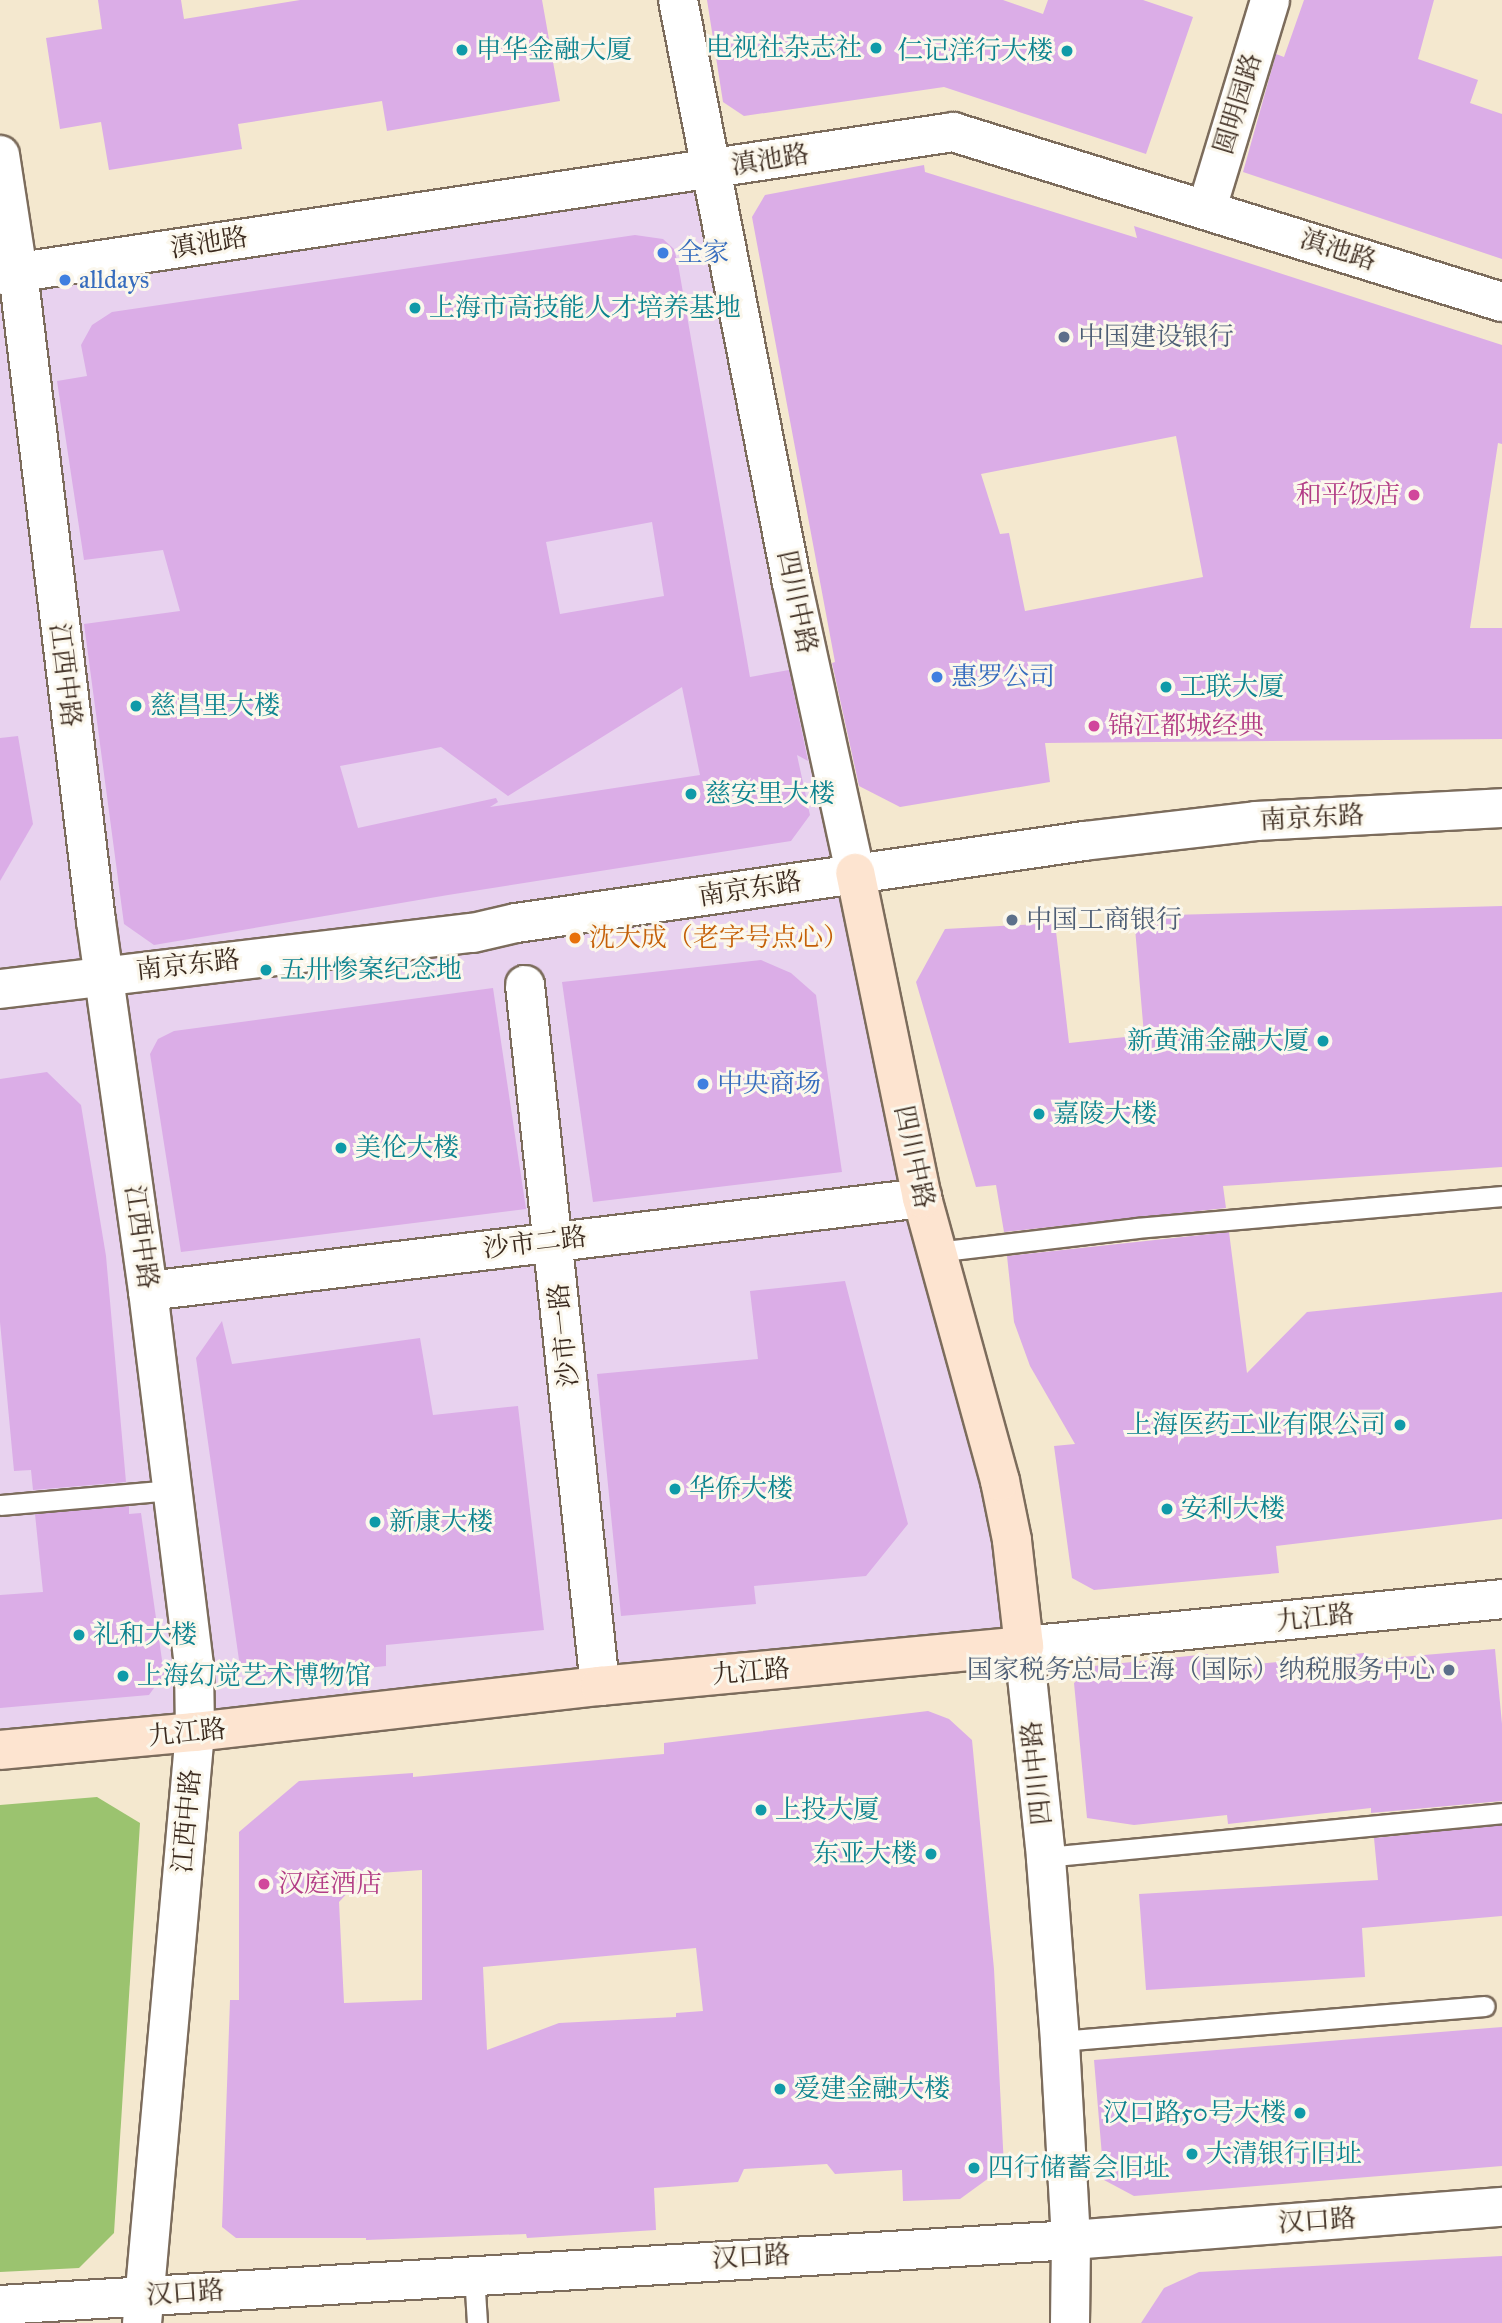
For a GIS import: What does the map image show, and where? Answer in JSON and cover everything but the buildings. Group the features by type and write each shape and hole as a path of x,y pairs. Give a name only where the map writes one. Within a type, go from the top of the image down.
{"street":[{"name":"四川中路","path":"678,0 790,569 922,1198 1000,1481 1012,1540 1046,1857 1060,2041 1071,2240 1070,2323"},
{"name":"圆明园路","path":"1207,208 1270,0"},
{"name":"滇池路","path":"9,273 953,132 1207,208 1502,302"},
{"name":"江西中路","path":"0,155 9,273 58,616 148,1291 194,1667 195,1732 143,2309"},
{"name":"南京东路","path":"0,989 473,933 516,923 855,873 1256,821 1502,808"},
{"name":"沙市一路","path":"525,985 555,1240 600,1686"},
{"name":"沙市二路","path":"148,1291 922,1198"},
{"name":"九江路","path":"0,1750 195,1732 600,1686 1502,1600"},
{"name":"汉口路","path":"0,2305 143,2309 474,2274 1071,2240 1502,2207"}],"lane":[{"path":"936,1252 1125,1230 1502,1196"},
{"path":"0,1505 173,1490"},
{"path":"1046,1857 1502,1813"},
{"path":"1060,2041 1485,2006"},
{"path":"474,2274 477,2323"}],"shaded area":[{"path":"710,170 855,873 891,951 922,1198 1024,1646 0,1751 0,275"}],"green space":[{"path":"97,1797 140,1823 114,2233 79,2268 0,2272 0,1805"}],"place":[{"name":"电视社杂志社","path":"876,48"},
{"name":"申华金融大厦","path":"462,50"},
{"name":"仁记洋行大楼","path":"1067,51"},
{"name":"全家","path":"663,253"},
{"name":"alldays","path":"65,280"},
{"name":"上海市高技能人才培养基地","path":"415,308"},
{"name":"中国建设银行","path":"1064,337"},
{"name":"和平饭店","path":"1414,495"},
{"name":"惠罗公司","path":"937,677"},
{"name":"工联大厦","path":"1166,687"},
{"name":"慈昌里大楼","path":"136,706"},
{"name":"锦江都城经典","path":"1094,726"},
{"name":"慈安里大楼","path":"691,794"},
{"name":"中国工商银行","path":"1012,920"},
{"name":"沈大成（老字号点心）","path":"575,938"},
{"name":"五卅惨案纪念地","path":"266,970"},
{"name":"新黄浦金融大厦","path":"1323,1041"},
{"name":"中央商场","path":"703,1084"},
{"name":"嘉陵大楼","path":"1039,1114"},
{"name":"美伦大楼","path":"341,1148"},
{"name":"上海医药工业有限公司","path":"1400,1425"},
{"name":"华侨大楼","path":"675,1489"},
{"name":"安利大楼","path":"1167,1509"},
{"name":"新康大楼","path":"375,1522"},
{"name":"礼和大楼","path":"79,1635"},
{"name":"国家税务总局上海（国际）纳税服务中心","path":"1449,1670"},
{"name":"上海幻觉艺术博物馆","path":"123,1676"},
{"name":"上投大厦","path":"761,1810"},
{"name":"东亚大楼","path":"931,1854"},
{"name":"汉庭酒店","path":"264,1884"},
{"name":"爱建金融大楼","path":"780,2089"},
{"name":"汉口路50号大楼","path":"1300,2113"},
{"name":"大清银行旧址","path":"1192,2154"},
{"name":"四行储蓄会旧址","path":"974,2168"}]}
